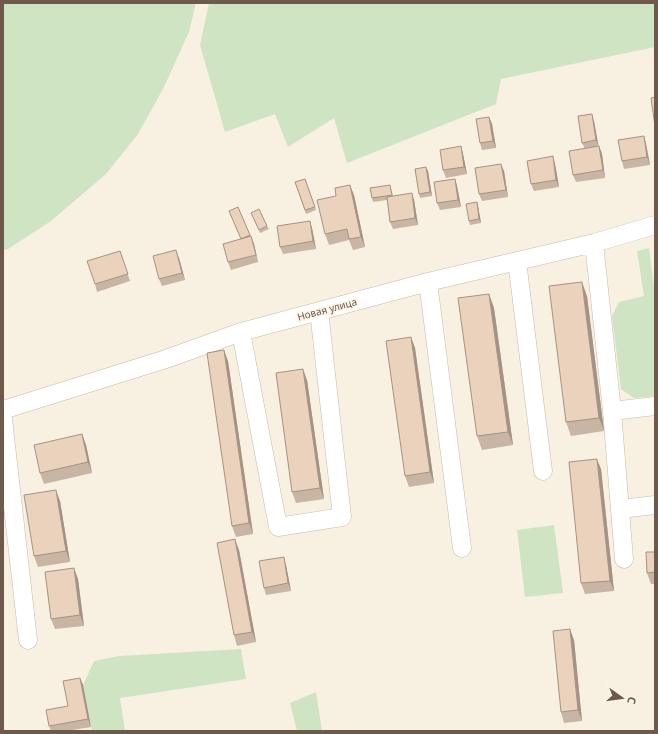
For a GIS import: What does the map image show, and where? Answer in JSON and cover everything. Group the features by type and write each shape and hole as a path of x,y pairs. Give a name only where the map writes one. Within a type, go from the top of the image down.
{"street":[{"name":"Новая улица","path":"3,410 166,359 241,332 428,282 655,227"},
{"path":"594,243 612,411 624,559"},
{"path":"517,260 543,471"},
{"path":"428,282 462,548"},
{"path":"241,332 278,527 342,517 319,311"},
{"path":"612,411 655,406"},
{"path":"3,419 28,640"},
{"path":"621,509 655,505"}],"green space":[{"path":"3,3 196,3 189,32 164,87 138,134 106,174 51,221 8,249 3,250"},
{"path":"209,3 655,3 655,47 501,79 496,104 347,163 334,118 288,147 275,114 225,132 200,45"},
{"path":"649,248 655,296 655,396 634,398 621,389 612,316 619,302 644,296 637,251"},
{"path":"554,525 563,593 525,597 517,530"},
{"path":"241,649 246,679 120,698 125,731 92,731 83,685 94,661 119,656"},
{"path":"316,692 322,731 297,731 290,703"}],"building":[{"path":"655,97 655,126 651,98"},
{"path":"592,114 596,140 582,143 578,116"},
{"path":"489,117 493,141 480,143 476,119"},
{"path":"644,136 647,157 622,161 618,140"},
{"path":"461,146 464,167 443,170 440,150"},
{"path":"599,146 603,170 573,175 569,151"},
{"path":"553,156 556,180 531,184 527,161"},
{"path":"501,164 506,190 479,194 475,168"},
{"path":"426,167 430,192 419,194 415,169"},
{"path":"305,179 315,207 305,210 295,182"},
{"path":"455,179 458,200 437,203 434,182"},
{"path":"350,185 361,237 349,239 347,229 325,234 317,200 336,196 335,188"},
{"path":"390,185 392,195 372,198 370,188"},
{"path":"412,193 415,218 390,222 387,197"},
{"path":"477,202 479,219 469,221 466,204"},
{"path":"238,207 250,235 241,239 229,211"},
{"path":"259,209 267,226 259,230 251,213"},
{"path":"310,221 313,241 280,247 277,226"},
{"path":"251,236 256,255 228,262 223,244"},
{"path":"176,250 182,273 159,279 153,256"},
{"path":"120,251 128,274 95,284 87,261"},
{"path":"582,282 599,418 566,422 549,286"},
{"path":"489,294 508,432 477,436 458,298"},
{"path":"411,337 430,472 405,476 386,341"},
{"path":"224,350 249,523 232,526 207,353"},
{"path":"303,369 320,488 292,492 276,373"},
{"path":"82,434 88,462 40,473 34,445"},
{"path":"597,459 610,581 581,583 569,462"},
{"path":"56,490 66,551 34,556 24,495"},
{"path":"235,539 252,632 234,635 217,543"},
{"path":"646,552 655,552 655,572 647,573"},
{"path":"284,557 288,583 264,588 259,561"},
{"path":"74,568 80,615 51,619 45,572"},
{"path":"570,629 578,710 561,712 553,631"},
{"path":"80,678 88,719 49,726 46,710 68,706 63,681"}]}
